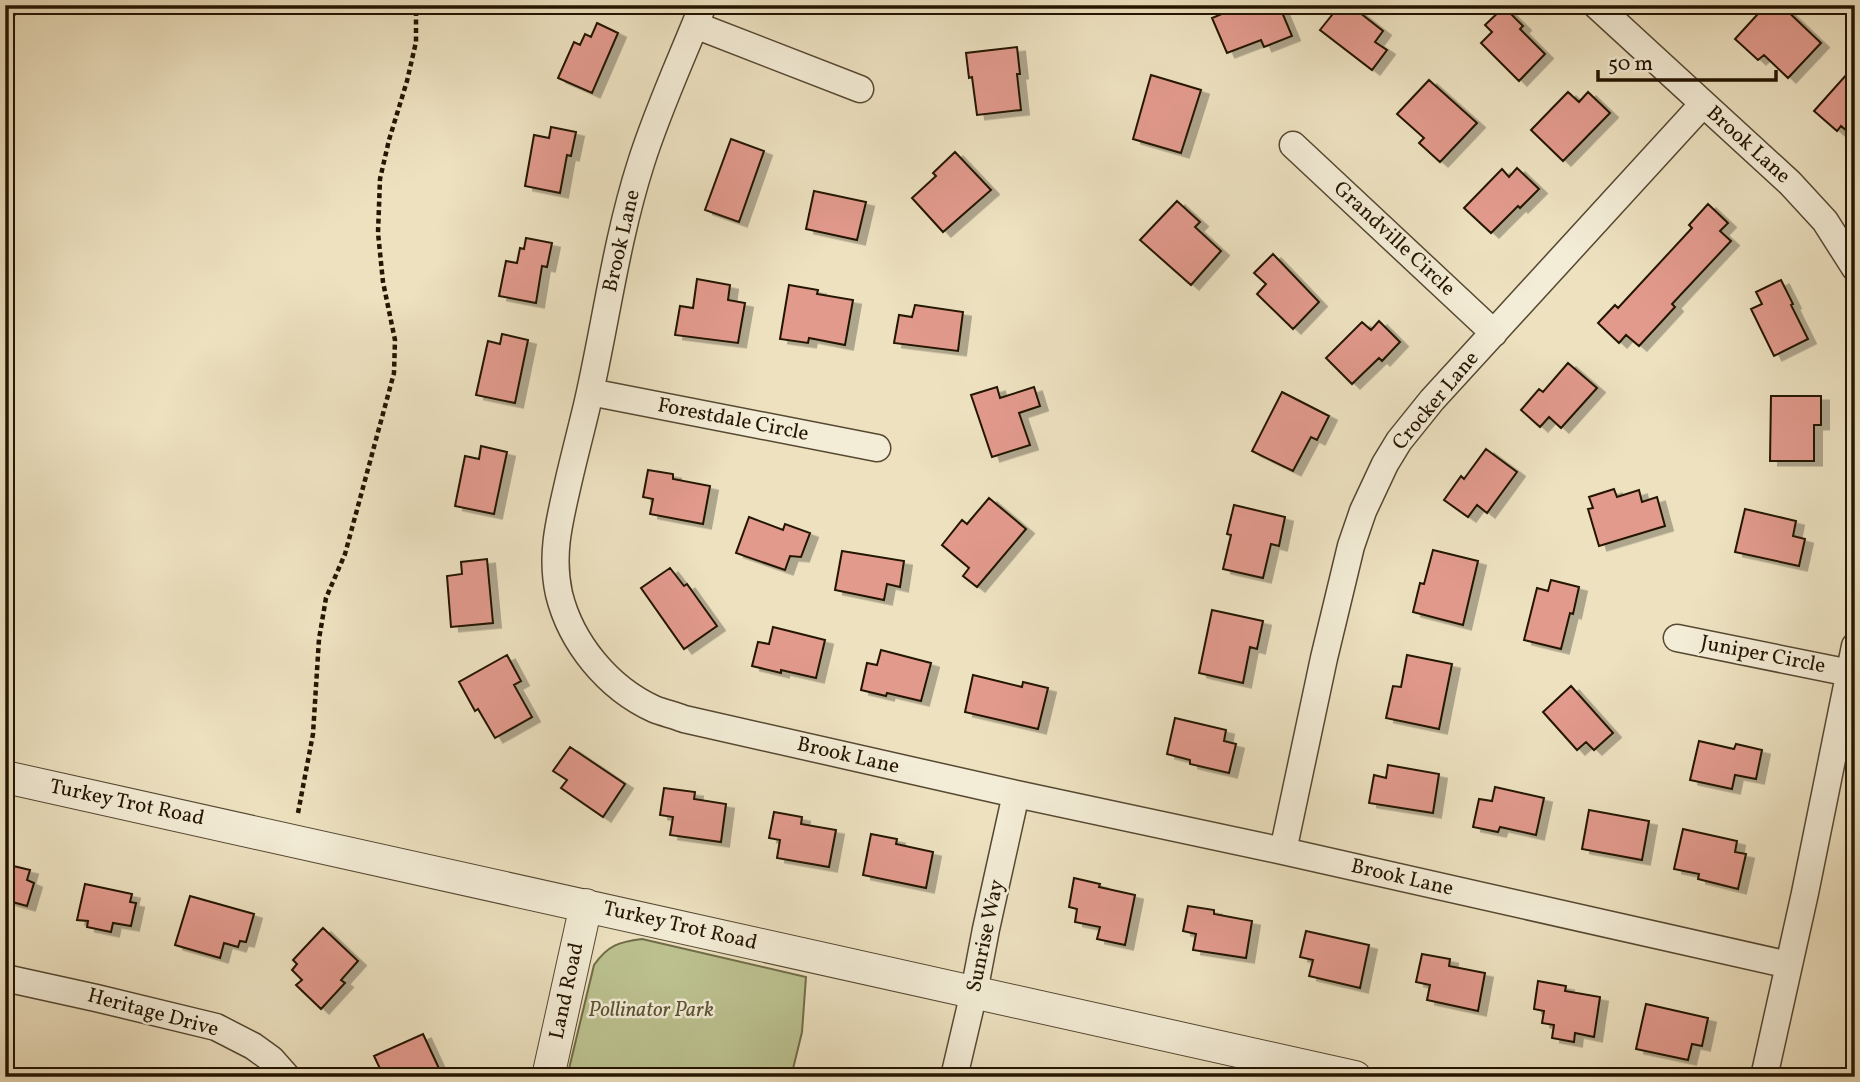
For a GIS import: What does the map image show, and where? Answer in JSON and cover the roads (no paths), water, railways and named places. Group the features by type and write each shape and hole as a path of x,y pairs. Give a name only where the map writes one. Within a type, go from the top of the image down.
{"street":[{"name":"Brook Lane","path":"1596,5 1790,183 1825,221 1855,268"},
{"name":"Brook Lane","path":"699,15 641,164 622,231 590,392 556,536 556,572 567,617 583,648 598,667 624,691 654,709 684,719 1789,965"},
{"path":"699,15 860,89"},
{"name":"Crocker Lane","path":"1283,851 1350,546 1385,464 1399,441 1432,400 1703,104"},
{"name":"Grandville Circle","path":"1293,145 1494,333"},
{"name":"Forestdale Circle","path":"590,392 877,448"},
{"name":"Juniper Circle","path":"1677,638 1850,673"},
{"path":"1764,1077 1855,646"},
{"name":"Turkey Trot Road","path":"5,777 1355,1077"},
{"name":"Sunrise Way","path":"954,1077 1016,794"},
{"name":"Land Road","path":"548,1077 586,905"},
{"name":"Heritage Drive","path":"5,978 216,1027 253,1046 271,1059 288,1077"}],"park label":[{"name":"Pollinator Park","path":"651,1010"}]}
